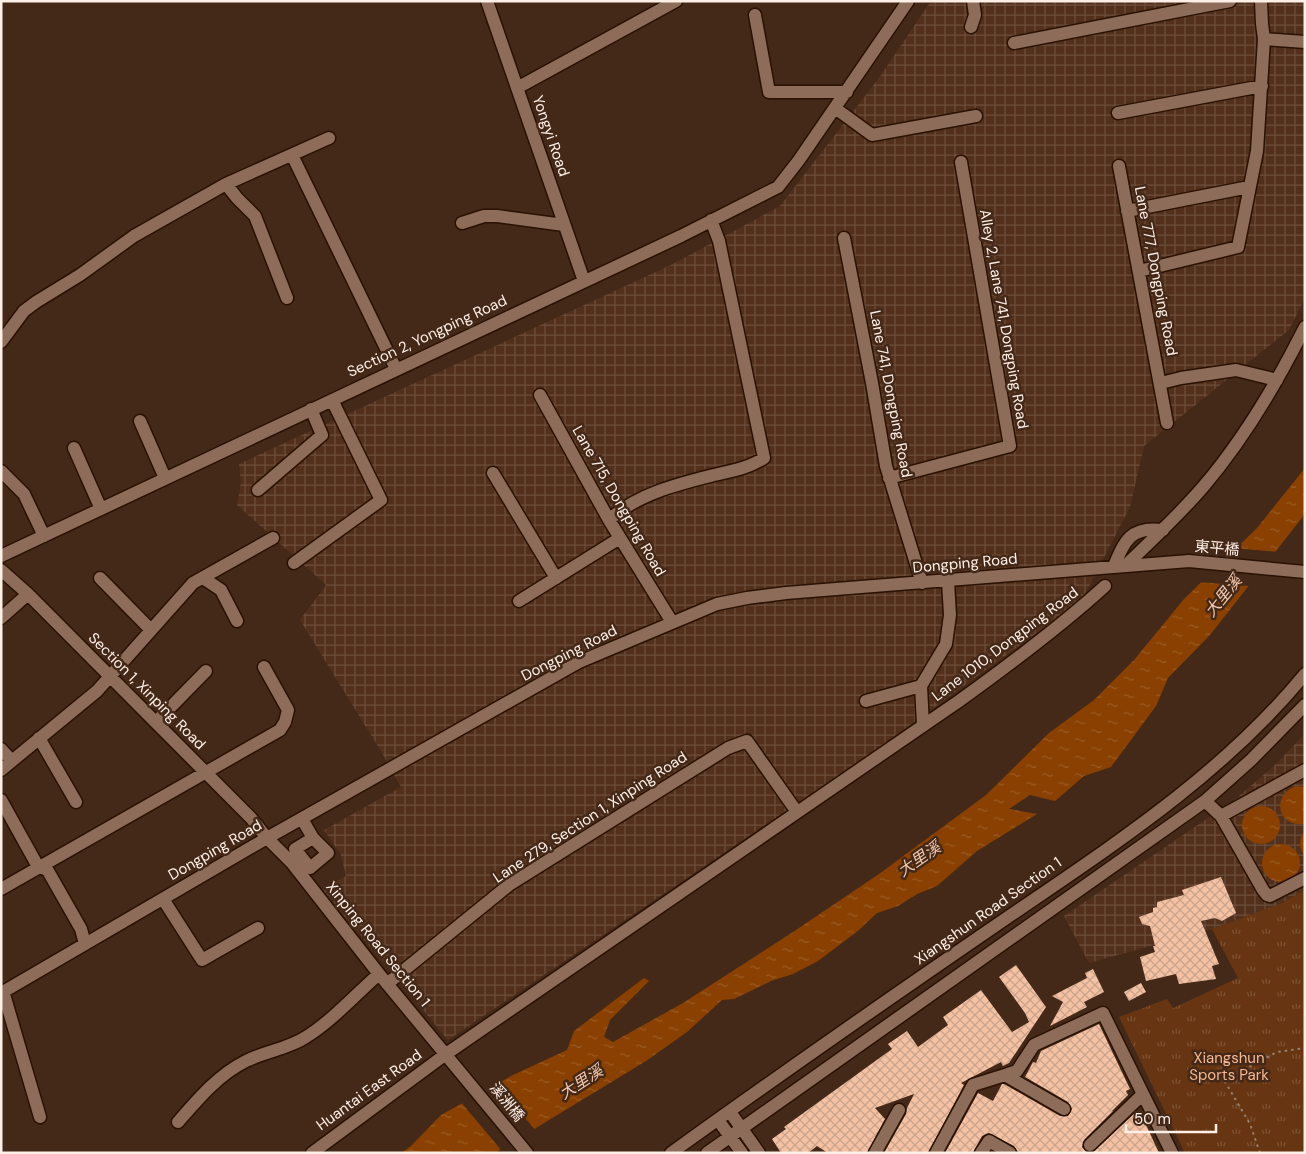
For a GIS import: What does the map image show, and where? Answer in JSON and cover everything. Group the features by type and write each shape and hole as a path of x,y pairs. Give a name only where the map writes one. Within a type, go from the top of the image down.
{"street":[{"name":"Yongyi Road","path":"487,1 584,281"},
{"path":"517,88 676,1"},
{"name":"Section 2, Yongping Road","path":"1,556 584,281 778,187 847,92 908,1"},
{"path":"971,27 975,16 974,1"},
{"path":"1014,43 1230,1"},
{"path":"1139,270 1238,247 1257,151 1264,40 1261,1"},
{"path":"755,15 769,92 847,92"},
{"path":"1264,40 1305,42"},
{"path":"1118,113 1262,86"},
{"path":"835,108 872,135 976,116"},
{"path":"1,342 24,311 80,275 134,236 226,184 329,138"},
{"path":"292,155 396,369"},
{"name":"Alley 2, Lane 741, Dongping Road","path":"889,478 1010,446 961,162"},
{"name":"Lane 777, Dongping Road","path":"1119,166 1167,423"},
{"path":"226,184 255,216 287,298"},
{"path":"1127,211 1249,187"},
{"path":"462,223 484,216 497,216 564,225"},
{"path":"609,520 622,508 674,485 752,466 764,458 719,241 711,220"},
{"name":"Lane 741, Dongping Road","path":"844,238 889,478 922,583"},
{"path":"1120,566 1123,546 1129,539 1148,528 1163,530 1203,487 1225,459 1277,380 1305,327"},
{"path":"1161,383 1181,378 1236,370 1277,380"},
{"name":"Lane 715, Dongping Road","path":"540,395 609,520 672,622"},
{"path":"294,562 381,500 332,400"},
{"path":"258,490 322,435 311,409"},
{"path":"140,421 165,478"},
{"path":"74,448 101,508"},
{"path":"1,471 24,494 44,536"},
{"path":"494,473 556,578"},
{"path":"1,770 97,691 193,583 273,538"},
{"path":"519,601 620,538"},
{"name":"東平橋","path":"1120,566 1189,561 1305,572"},
{"name":"Dongping Road","path":"40,1116 2,992 267,838 579,662 717,604 747,598 1120,566"},
{"name":"Section 1, Xinping Road","path":"1,570 28,594 205,771 251,818 267,838"},
{"path":"100,578 151,630"},
{"path":"203,578 221,590 238,621"},
{"name":"Lane 1010, Dongping Road","path":"923,726 921,686 946,644 950,615 948,581"},
{"name":"Lane 1010, Dongping Road","path":"797,812 923,726 1025,653 1105,586"},
{"path":"1,618 28,594"},
{"path":"1,889 205,771 280,730 285,722 288,710 264,668"},
{"path":"156,722 206,671"},
{"name":"Xiangshun Road Section 1","path":"671,1153 1085,864 1190,787 1217,765 1268,715 1305,674"},
{"name":"Lane 1010, Dongping Road","path":"866,701 921,686"},
{"path":"707,1153 1205,801 1251,760 1305,705"},
{"path":"39,738 76,802"},
{"name":"Lane 279, Section 1, Xinping Road","path":"383,979 509,885 728,748 747,741 797,812"},
{"path":"1,749 12,761"},
{"path":"1221,816 1305,770"},
{"path":"1,800 36,863 48,871 81,929 85,944"},
{"path":"1205,801 1221,816 1267,895 1270,896 1305,878"},
{"name":"Huantai East Road","path":"312,1153 446,1054 797,812"},
{"path":"302,819 316,841 328,853 310,868 295,849 316,841"},
{"name":"Xinping Road Section 1","path":"267,838 292,863 383,979 461,1072"},
{"path":"163,899 202,960 258,928"},
{"path":"178,1122 201,1095 233,1068 248,1060 284,1048 306,1037 383,979"},
{"path":"936,1153 973,1085 1017,1070 1034,1045 1103,1013 1172,1153"},
{"name":"溪洲橋","path":"461,1072 527,1153"},
{"path":"1005,1075 1064,1109"},
{"path":"1090,1146 1143,1094"},
{"path":"875,1153 899,1110"},
{"path":"730,1112 759,1153"},
{"path":"718,1120 742,1153"},
{"path":"981,1153 990,1141 1010,1153"}],"path":[{"path":"1260,1153 1250,1124 1224,1080 1277,1052 1305,1048"}],"shaded area":[{"path":"931,1 1305,1 1305,298 1289,330 1144,446 1130,507 1082,600 877,749 448,1040 322,889 346,876 341,855 324,830 401,787 300,620 326,585 237,505 241,482 239,464 671,265 780,206 879,78"},
{"path":"1305,734 1305,890 1282,903 1212,929 1089,963 1064,916 1233,801 1274,766"}],"green space":[{"name":"Xiangshun Sports Park","path":"1305,890 1305,1153 1185,1153 1119,1017 1167,999 1173,1008 1238,978 1212,929 1282,903"}],"water":[{"name":"大里溪","path":"1305,468 1305,514 1210,635 1168,678 1156,706 1111,767 1084,776 1055,801 1030,795 1009,809 1037,814 977,851 937,886 917,894 898,906 877,913 859,930 818,961 793,974 771,981 734,999 722,1000 687,1032 646,1061 495,1153 401,1153 411,1146 441,1115 513,1075 567,1050 574,1031 644,978 649,981 610,1020 604,1037 613,1042 683,1003 879,874 986,795 1049,733 1094,700 1134,660 1184,599 1257,528"},
{"path":"1296,786 1305,787 1304,824 1295,824 1288,821 1280,810 1283,796 1288,790"},
{"path":"1261,806 1275,811 1280,825 1275,839 1261,844 1247,839 1242,825 1247,811"},
{"path":"1305,830 1305,856 1301,850 1300,843"},
{"path":"1281,844 1295,849 1300,863 1295,877 1281,882 1267,877 1262,863 1267,849"}],"pier":[{"path":"1233,548 1277,552 1251,586 1198,582"},
{"path":"495,1082 536,1131 502,1151 460,1101"}],"building":[{"path":"1221,877 1236,913 1222,921 1215,918 1201,921 1219,964 1212,966 1216,979 1179,984 1176,974 1146,981 1140,957 1155,952 1153,946 1155,946 1150,926 1142,924 1139,917 1153,912 1153,908 1157,907 1157,902 1184,895 1182,890"},
{"path":"1016,965 1046,1007 1009,1063 1003,1066 1001,1062 961,1083 964,1085 928,1153 884,1153 906,1114 914,1094 875,1108 885,1119 867,1153 828,1153 817,1146 808,1153 781,1153 772,1139 786,1129 784,1127 892,1049 888,1044 907,1031 918,1047 948,1025 943,1017 981,990 1012,1032 1029,1022 1025,1013 999,977"},
{"path":"1093,969 1104,992 1084,1002 1087,1007 1050,1026 1063,1002 1052,996 1087,978 1085,973"},
{"path":"1141,983 1146,992 1129,1001 1124,992"},
{"path":"1099,1024 1130,1089 1126,1091 1128,1095 1084,1140 1082,1147 1088,1153 1018,1153 1014,1146 989,1133 982,1136 973,1153 945,1153 978,1093 993,1101 1002,1084 1060,1116 1068,1116 1072,1109 1068,1102 1025,1077 1033,1062 1036,1063 1041,1051"},
{"path":"1135,1113 1141,1114 1159,1153 1092,1153"}]}
